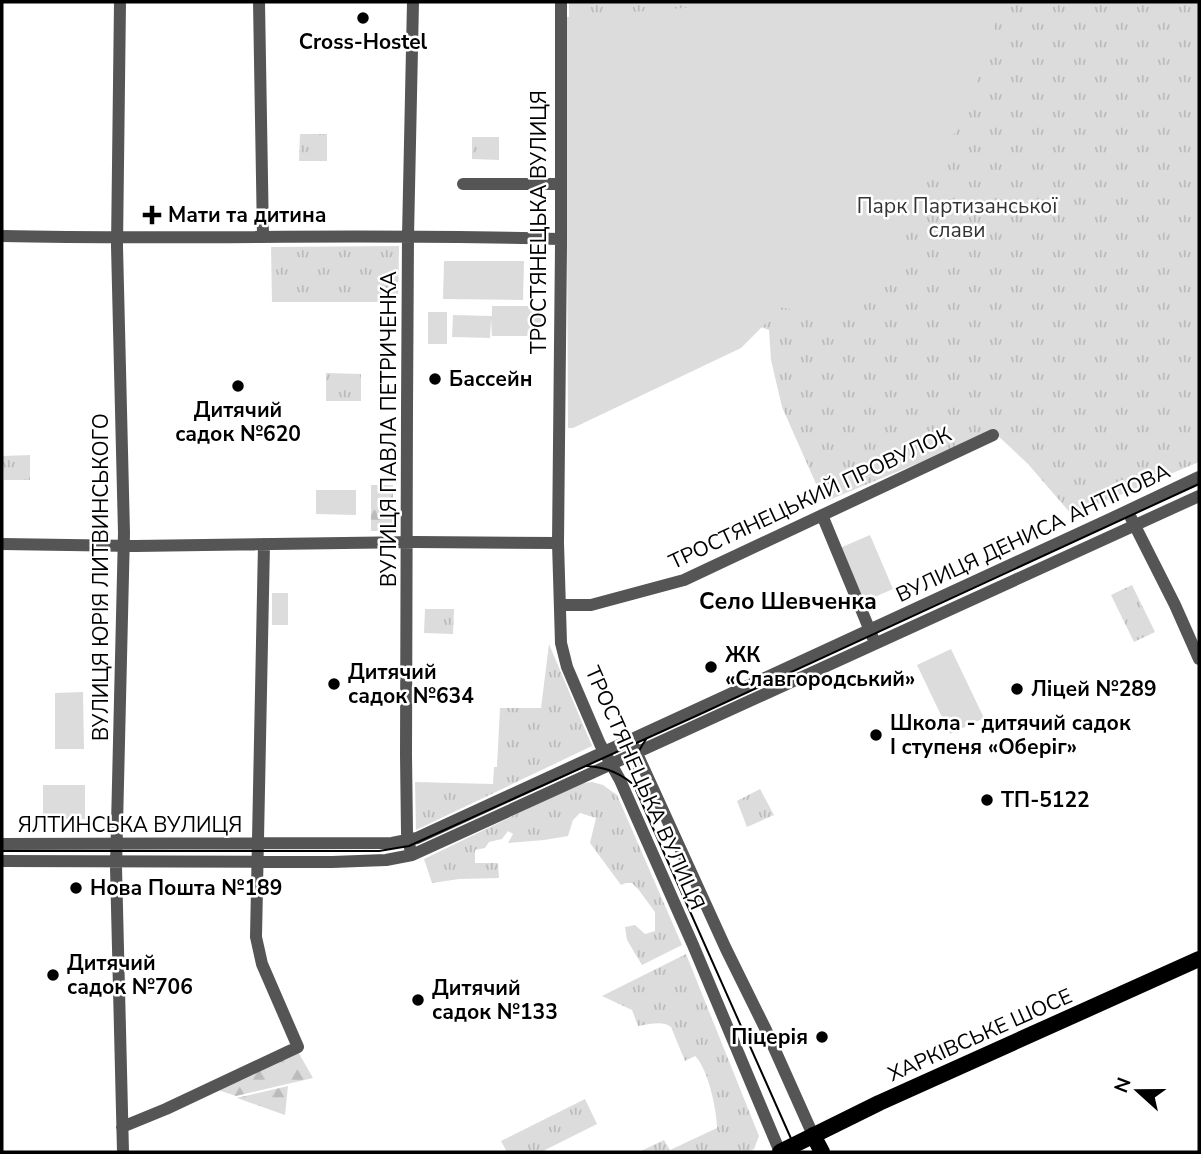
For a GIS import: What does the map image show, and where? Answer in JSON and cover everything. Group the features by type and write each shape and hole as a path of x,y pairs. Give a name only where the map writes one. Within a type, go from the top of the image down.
{"main road":[{"name":"ХАРКІВСЬКЕ ШОСЕ","path":"780,1152 891,1098 1199,959"},
{"name":"ТРОСТЯНЕЦЬКА ВУЛИЦЯ","path":"813,1135 822,1152"}],"street":[{"name":"ВУЛИЦЯ ЮРІЯ ЛИТВИНСЬКОГО","path":"120,2 117,238 124,546 117,861 122,1152"},
{"path":"259,2 263,237"},
{"name":"ВУЛИЦЯ ПАВЛА ПЕТРИЧЕНКА","path":"412,855 408,840 406,755 408,236 414,2"},
{"name":"ТРОСТЯНЕЦЬКА ВУЛИЦЯ","path":"561,2 558,543 561,643 567,667 604,753 620,779 780,1152"},
{"path":"463,184 561,184"},
{"path":"2,236 408,236 561,239"},
{"name":"ТРОСТЯНЕЦЬКИЙ ПРОВУЛОК","path":"560,605 591,605 684,580 993,435"},
{"name":"ВУЛИЦЯ ДЕНИСА АНТІПОВА","path":"259,844 392,843 408,840 604,753 1199,477"},
{"name":"ВУЛИЦЯ ДЕНИСА АНТІПОВА","path":"259,862 386,860 412,855 1199,496"},
{"path":"1128,511 1199,659"},
{"path":"822,515 876,645"},
{"path":"2,544 124,546 558,543"},
{"path":"122,1128 298,1047 262,964 257,937 264,544"},
{"name":"ТРОСТЯНЕЦЬКА ВУЛИЦЯ","path":"631,740 813,1135"},
{"name":"ЯЛТИНСЬКА ВУЛИЦЯ","path":"2,844 259,844"},
{"name":"ЯЛТИНСЬКА ВУЛИЦЯ","path":"2,861 259,862"}],"green space":[{"name":"Парк Партизанської слави","path":"569,2 1199,2 1199,462 1072,515 1028,464 994,432 824,502 782,407 771,360 769,330 761,327 570,420"},
{"path":"762,2 1002,2 969,108 923,187 890,283 827,322 782,307 741,348 568,428 566,17"},
{"path":"300,134 327,134 327,161 299,161"},
{"path":"472,137 499,137 499,160 472,159"},
{"path":"399,246 398,302 272,302 271,247"},
{"path":"444,261 524,261 523,300 443,299"},
{"path":"492,306 541,306 541,336 492,336 491,319 490,338 452,337 453,315 492,316"},
{"path":"428,312 447,312 447,344 428,344"},
{"path":"326,373 361,374 361,401 326,401"},
{"path":"30,455 30,480 4,480 3,456"},
{"path":"371,485 393,485 393,531 371,531"},
{"path":"316,490 356,490 356,515 316,514"},
{"path":"870,535 893,589 863,602 840,548"},
{"path":"1132,585 1155,632 1134,642 1111,595"},
{"path":"272,593 288,593 288,625 272,625"},
{"path":"425,609 454,609 453,634 424,633"},
{"path":"549,644 592,746 416,830 415,782 493,784 494,767 497,767 500,708 541,708"},
{"path":"951,649 984,718 950,734 917,665"},
{"path":"83,692 84,749 55,749 55,693"},
{"path":"592,782 603,785 617,795 682,945 642,965 627,940 625,927 635,925 645,934 655,931 655,912 632,883 621,885 590,843 596,818 580,813 573,820 568,836 508,843 513,834 508,831 502,839 489,842 485,848 475,850 475,863 498,863 499,878 432,883 424,859 579,784"},
{"path":"43,785 85,785 85,819 43,819"},
{"path":"760,789 774,815 747,827 737,801"},
{"path":"686,954 759,1136 754,1149 747,1152 639,1152 664,1140 670,1150 717,1128 713,1101 700,1062 695,1056 685,1061 671,1027 659,1023 638,1026 632,1010 602,996"},
{"path":"297,1050 313,1078 236,1096 215,1089"},
{"path":"288,1086 285,1115 237,1098 241,1097"},
{"path":"585,1099 597,1124 541,1152 507,1152 501,1141"}],"tram line":[{"path":"2,851 379,851 409,846 1199,484"},
{"path":"647,738 635,763 636,790 797,1152"},
{"path":"587,766 614,772 637,788"}],"place":[{"name":"Cross-Hostel","path":"363,18"},
{"name":"Мати та дитина","path":"152,215"},
{"name":"Бассейн","path":"435,379"},
{"name":"Дитячий садок №620","path":"238,386"},
{"name":"ЖК «Славгородський»","path":"711,667"},
{"name":"Дитячий садок №634","path":"334,684"},
{"name":"Ліцей №289","path":"1017,689"},
{"name":"Школа - дитячий садок І ступеня «Оберіг»","path":"876,735"},
{"name":"ТП-5122","path":"987,800"},
{"name":"Нова Пошта №189","path":"76,888"},
{"name":"Дитячий садок №706","path":"53,975"},
{"name":"Дитячий садок №133","path":"418,1000"},
{"name":"Піцерія","path":"822,1037"}],"district":[{"name":"Село Шевченка","path":"788,601"}]}
